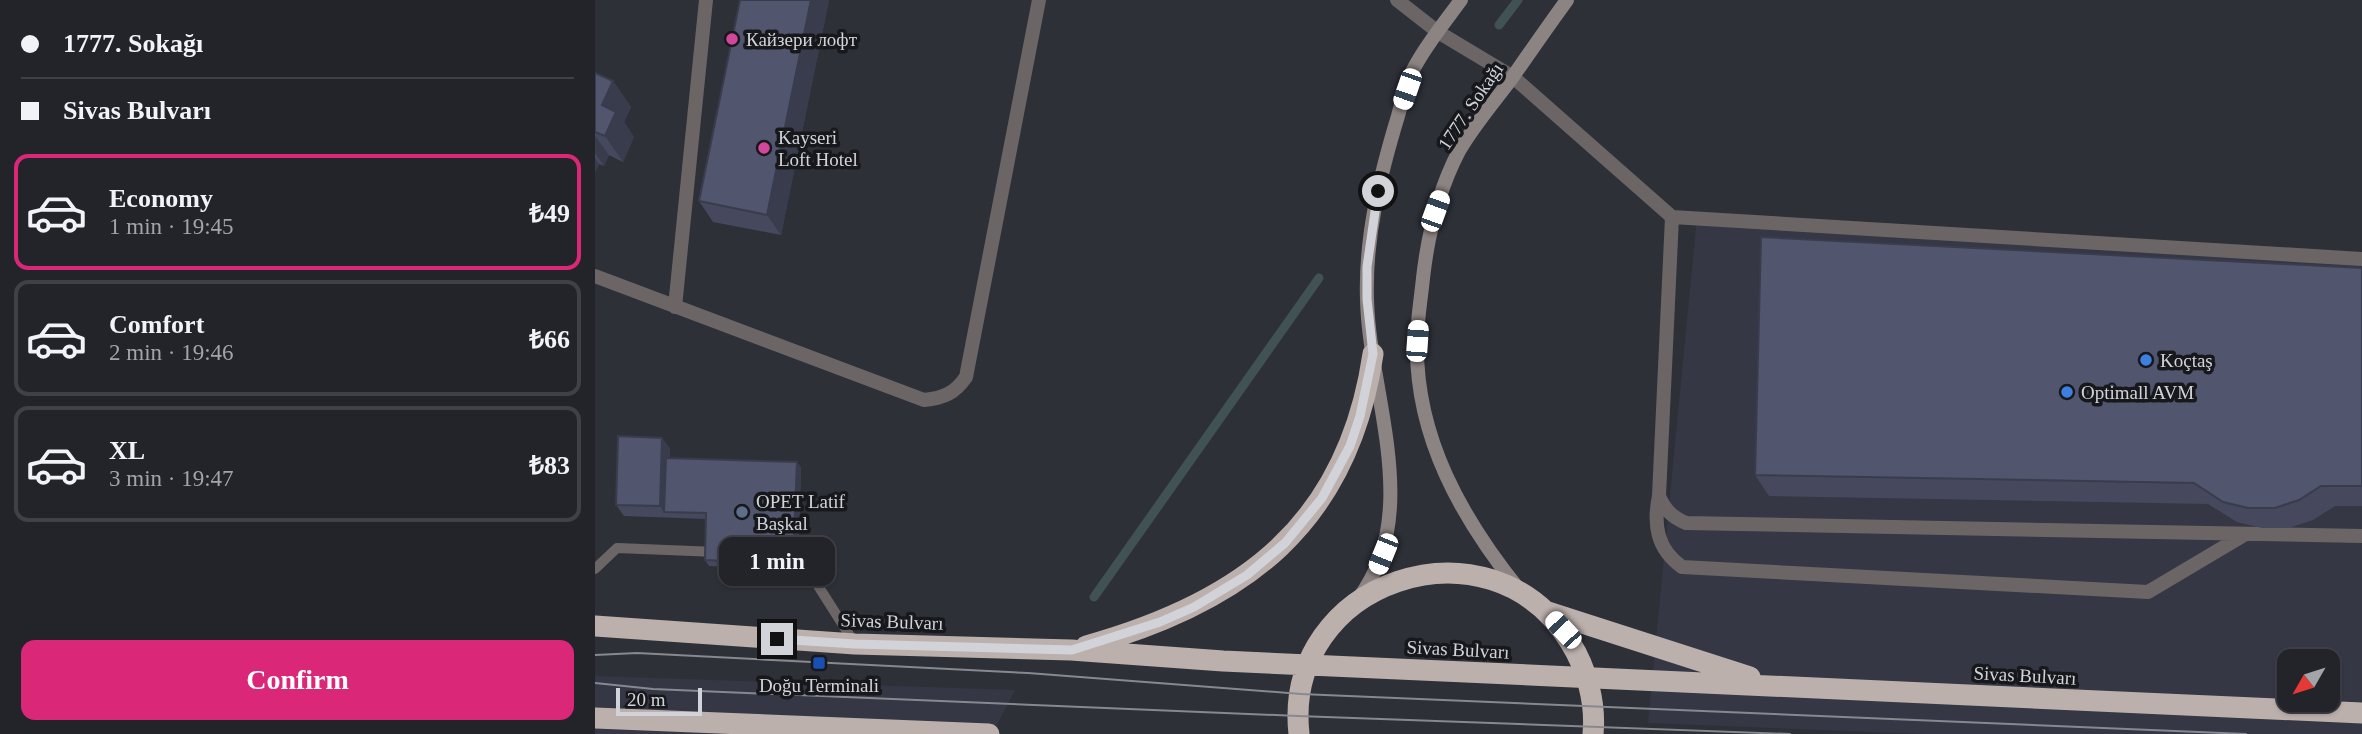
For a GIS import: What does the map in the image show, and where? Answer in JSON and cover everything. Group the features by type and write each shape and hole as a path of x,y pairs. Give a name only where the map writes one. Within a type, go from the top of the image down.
{"highway":[{"path":"1072,650 1116,638 1194,607 1247,575 1285,543 1322,498 1350,446 1368,385 1373,354"},
{"path":"1299,734 1301,694 1309,665 1320,642 1336,621 1376,590 1400,580 1450,572 1500,583 1545,611 1563,630 1587,677 1593,705 1593,734"},
{"path":"1545,611 1779,687"},
{"name":"Sivas Bulvarı","path":"595,626 855,644 1072,650 1309,665 2362,713"},
{"path":"595,719 989,734"}],"street":[{"path":"675,307 706,0"},
{"path":"595,276 924,400 938,399 958,388 966,377 1039,0"},
{"path":"1397,0 1438,32 1513,77 1672,217 2362,259"},
{"path":"1355,604 1376,572 1388,538 1390,521 1384,420 1367,299 1367,267 1378,191 1413,70 1461,0"},
{"name":"1777. Sokağı","path":"1523,595 1477,535 1443,468 1430,433 1421,396 1417,341 1429,236 1442,190 1460,151 1567,0"},
{"path":"1672,217 1656,519 1660,542 1665,551 1682,567 2148,592 2245,534"},
{"path":"1659,496 1669,513 1686,523 2362,536"}],"lane":[{"path":"595,569 617,548 735,552"},
{"path":"773,554 798,554 855,644"}],"shaded area":[{"path":"1697,217 2362,258 2362,734 1925,734 1648,723"},
{"path":"595,676 1015,690 992,734 595,734"}],"building":[{"name":"Kayseri Loft Hotel","path":"740,0 811,0 767,215 699,201"},
{"path":"595,73 613,81 602,105 616,112 605,136 595,132"},
{"name":"Optimall AVM","path":"1761,237 2362,268 2362,486 2321,486 2299,500 2275,508 2248,508 2223,502 2194,483 1755,475"},
{"path":"618,436 662,438 660,506 616,505"},
{"path":"666,458 797,462 793,564 705,560 706,513 664,512"}],"waterway":[{"path":"1499,25 1518,0"},
{"path":"1094,597 1319,278"}],"tram line":[{"path":"595,655 637,653 1028,673 1301,694 2246,734"},
{"path":"595,683 653,689 1790,734"}],"place":[{"name":"Кайзери лофт","path":"732,39"},
{"name":"Kayseri Loft Hotel","path":"764,148"},
{"name":"Koçtaş","path":"2146,360"},
{"name":"Optimall AVM","path":"2067,392"},
{"name":"OPET Latif Başkal","path":"742,512"},
{"name":"Doğu Terminali","path":"819,663"}],"route":[{"path":"777,639 1072,650 1160,622 1194,607 1247,575 1267,560 1305,522 1322,498 1350,446 1368,385 1373,354 1369,332 1367,267 1378,191"}]}
